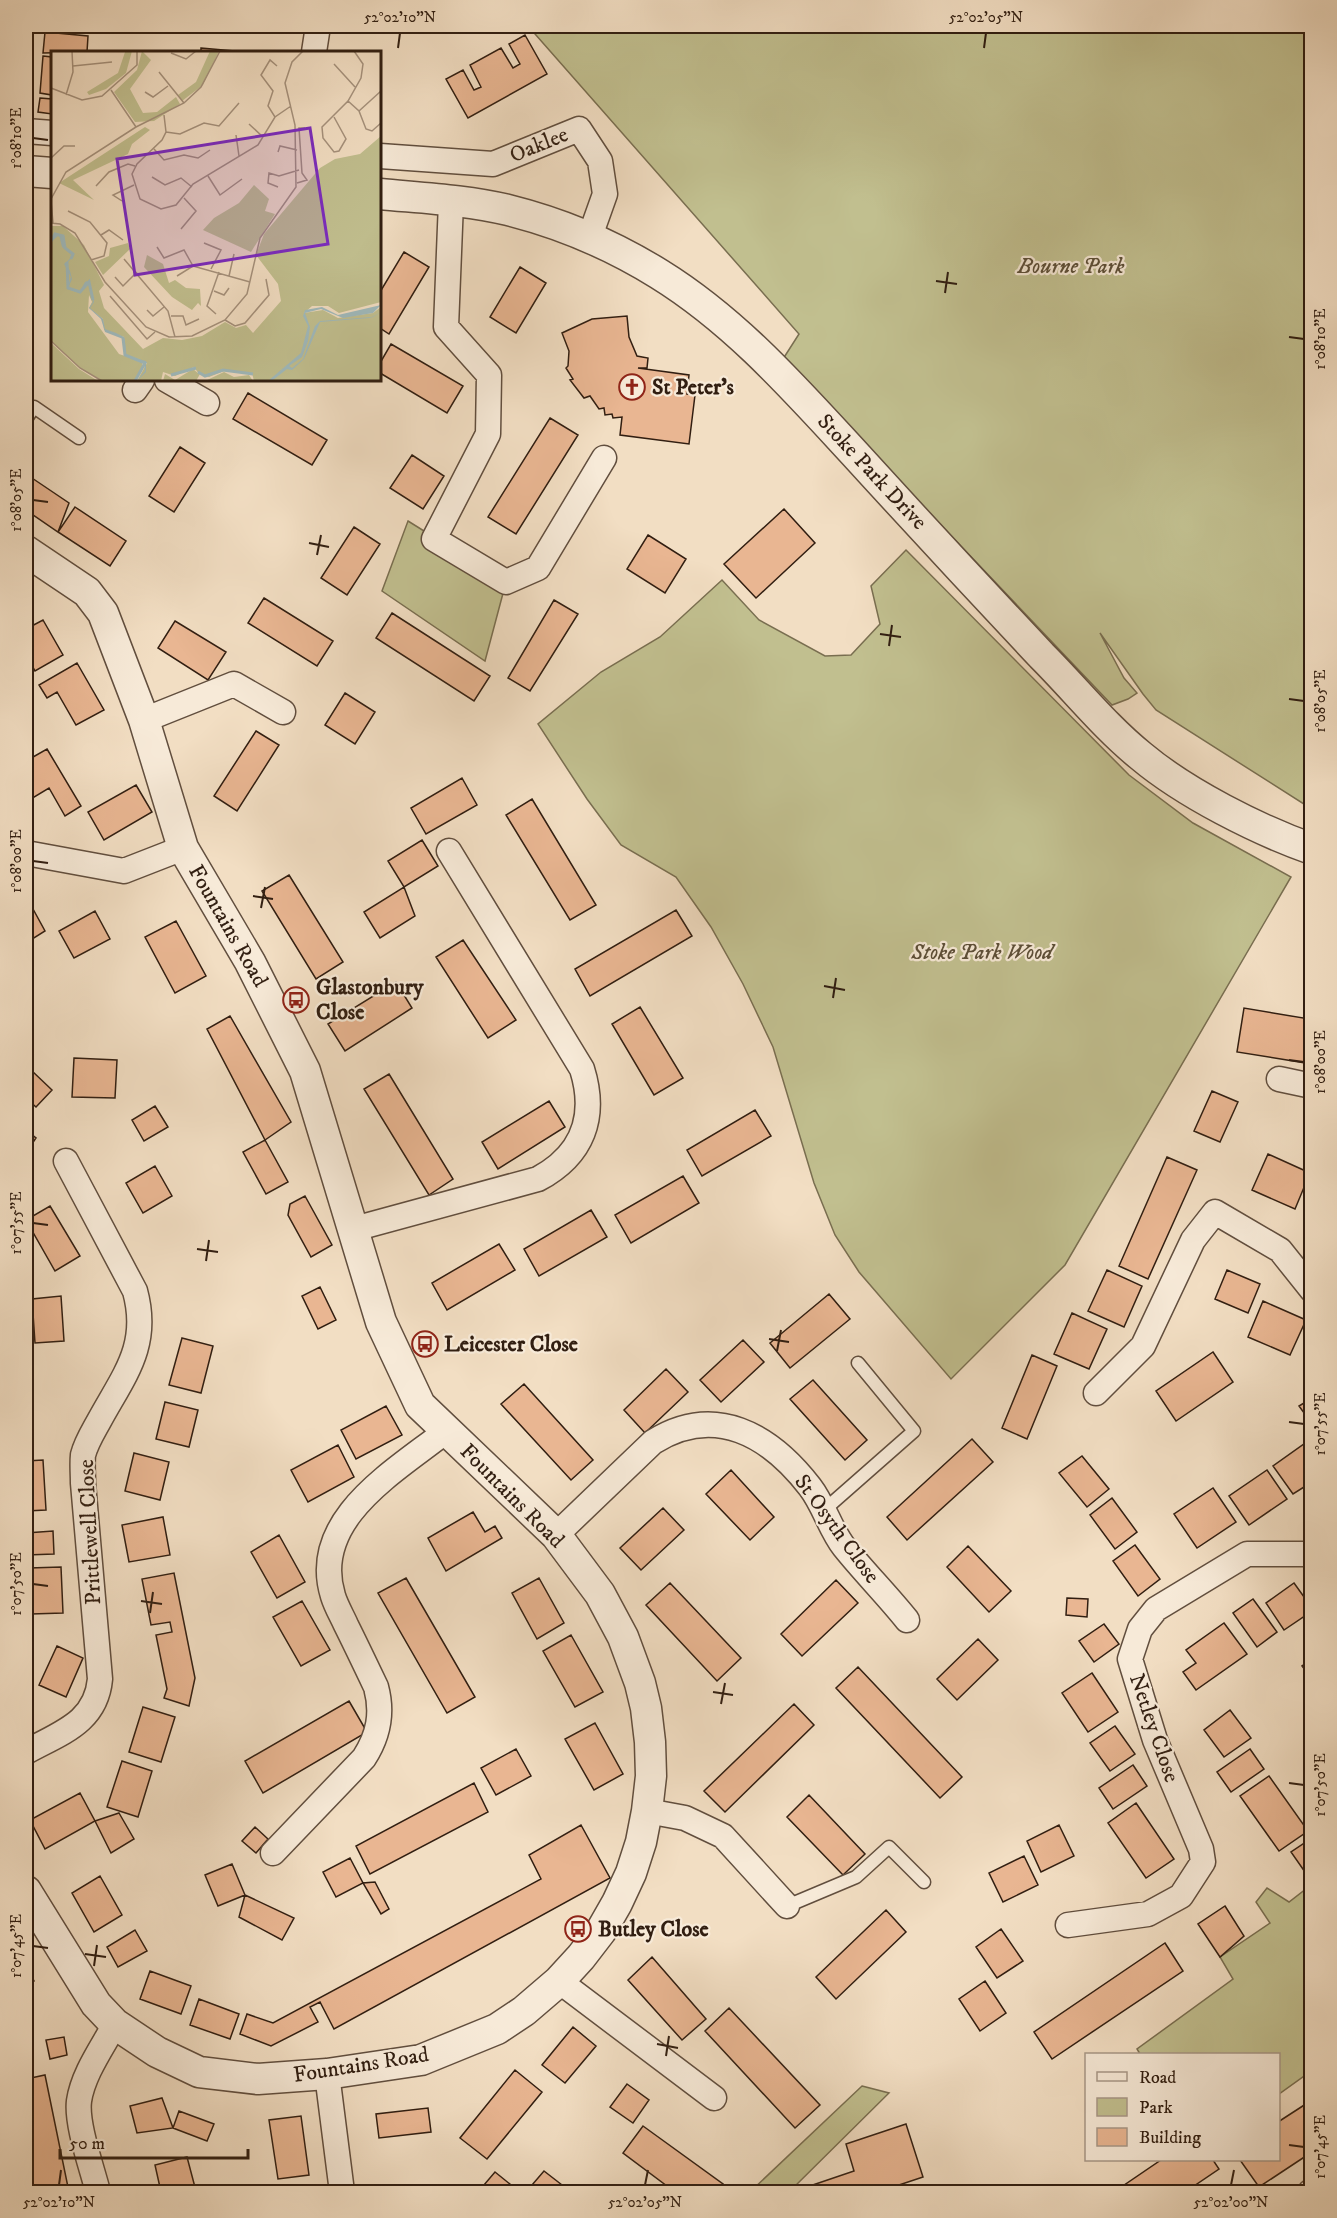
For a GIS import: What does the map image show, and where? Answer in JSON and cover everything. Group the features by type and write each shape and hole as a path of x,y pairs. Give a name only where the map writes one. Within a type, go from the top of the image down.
{"street":[{"path":"314,51 318,26"},
{"name":"Oaklee","path":"381,156 493,164 579,129 600,160 605,194 589,239"},
{"path":"26,131 51,133"},
{"path":"26,171 51,173"},
{"name":"Stoke Park Drive","path":"381,194 507,210 589,239 635,261 691,295 754,349 822,417 1033,646 1142,757 1220,807 1311,849"},
{"path":"451,202 446,327 489,375 488,434 434,539 506,582 538,568 604,458"},
{"path":"169,381 207,403"},
{"name":"Fountains Road","path":"26,551 87,592 103,613 144,720 183,848 250,962 305,1071 381,1322 420,1405 556,1535 600,1594 633,1660 646,1708 651,1776 647,1811 631,1873 601,1931 581,1957 560,1981 524,2011 497,2029 421,2060 327,2074 258,2079 199,2072 157,2052 115,2024 96,2004 26,1891"},
{"path":"144,720 234,684 283,712"},
{"path":"26,853 124,871 183,848"},
{"path":"354,1229 538,1179 553,1172 565,1161 575,1148 587,1122 589,1096 582,1069 449,851"},
{"path":"1279,1079 1311,1086"},
{"name":"Prittlewell Close","path":"26,1752 78,1723 91,1708 99,1691 100,1679 83,1483 83,1456 89,1438 134,1356 140,1326 135,1291 66,1161"},
{"path":"1096,1393 1143,1346 1193,1240 1215,1212 1280,1250 1311,1290"},
{"name":"St Osyth Close","path":"556,1535 653,1442 674,1431 696,1425 720,1425 743,1431 775,1449 812,1489 831,1528 845,1547 908,1620"},
{"path":"273,1853 364,1758 371,1746 379,1722 379,1698 376,1687 333,1596 330,1566 336,1536 347,1515 362,1497 446,1431"},
{"name":"Netley Close","path":"1068,1925 1148,1914 1181,1896 1203,1862 1201,1849 1155,1740 1130,1659 1140,1629 1156,1609 1247,1554 1311,1554"},
{"path":"647,1811 685,1818 723,1836 787,1906"},
{"path":"560,1981 714,2098"},
{"path":"98,2193 82,2129 79,2102 86,2078 115,2024"},
{"path":"327,2074 342,2193"}],"lane":[{"path":"26,419 34,407 79,438"},
{"path":"823,1511 914,1431 858,1363"},
{"path":"787,1906 856,1877 889,1846 924,1881"}],"green space":[{"name":"Bourne Park","path":"528,26 1311,26 1311,819 1307,817 1304,804 1156,710 1100,633 1124,678 1137,693 1112,705 783,359 799,334"},
{"path":"408,521 506,582 485,661 382,591"},
{"name":"Stoke Park Wood","path":"906,550 1129,775 1193,823 1291,877 1065,1265 951,1379 859,1272 835,1235 814,1183 773,1047 743,984 711,927 676,877 621,845 587,799 538,724 601,672 660,637 722,580 759,620 825,656 851,655 880,624 871,586"},
{"path":"1311,1885 1311,2071 1280,2093 1280,2053 1139,2053 1137,2049 1233,1979 1220,1957 1270,1923 1256,1902 1267,1888 1289,1902"},
{"path":"862,2086 889,2093 789,2192 750,2192"}],"building":[{"path":"45,32 88,36 87,51 43,53"},
{"path":"525,35 547,74 468,118 446,79 463,70 474,90 481,87 470,65 501,48 513,68 520,64 509,44"},
{"path":"201,48 235,51 201,51"},
{"path":"43,56 51,57 51,95 40,93"},
{"path":"40,98 51,99 51,114 38,112"},
{"path":"404,252 429,267 389,334 381,329 381,290"},
{"path":"520,267 546,283 516,333 490,317"},
{"name":"St Peter's","path":"627,316 629,337 637,356 648,358 647,368 638,368 689,375 687,394 695,395 689,444 620,435 622,417 613,418 612,414 605,415 604,408 599,409 590,396 584,398 570,380 573,379 566,368 569,351 562,333 592,319"},
{"path":"391,344 463,386 447,413 381,374 381,361"},
{"path":"248,393 327,440 312,465 233,419"},
{"path":"550,418 578,435 516,534 488,517"},
{"path":"180,447 205,463 174,512 149,496"},
{"path":"412,455 444,476 423,509 390,488"},
{"path":"26,474 69,503 58,532 26,510"},
{"path":"75,507 126,541 110,566 58,532"},
{"path":"784,509 815,543 756,598 724,564"},
{"path":"354,527 380,544 347,595 321,578"},
{"path":"648,535 686,559 665,593 627,569"},
{"path":"264,598 333,641 317,666 248,623"},
{"path":"554,600 578,614 530,691 508,678"},
{"path":"392,613 490,676 474,701 376,638"},
{"path":"43,620 63,655 35,671 26,654 26,629"},
{"path":"175,621 226,652 208,680 158,648"},
{"path":"77,663 104,710 76,725 57,692 47,698 39,685"},
{"path":"345,693 375,712 355,744 325,725"},
{"path":"256,731 279,745 237,811 214,796"},
{"path":"47,749 81,806 65,816 49,788 26,802 26,761"},
{"path":"462,778 477,805 426,834 411,808"},
{"path":"136,785 152,812 104,840 88,812"},
{"path":"532,799 596,905 570,920 506,815"},
{"path":"422,840 438,866 404,887 388,861"},
{"path":"289,875 343,962 316,979 262,891"},
{"path":"404,887 415,916 380,938 364,912"},
{"path":"26,899 45,931 26,943"},
{"path":"676,910 692,936 590,996 575,969"},
{"path":"95,911 110,939 74,958 59,931"},
{"path":"176,921 206,976 175,993 145,937"},
{"path":"463,940 516,1020 488,1038 436,957"},
{"path":"396,982 412,1008 345,1051 328,1024"},
{"path":"1312,1006 1312,1064 1237,1052 1244,1008 1309,1019"},
{"path":"640,1007 683,1078 654,1095 612,1024"},
{"path":"230,1016 291,1122 265,1140 207,1029"},
{"path":"74,1058 117,1060 115,1098 72,1097"},
{"path":"31,1070 52,1090 36,1107 26,1098 26,1076"},
{"path":"389,1074 453,1179 429,1195 364,1089"},
{"path":"1212,1091 1238,1102 1220,1142 1194,1131"},
{"path":"549,1101 565,1127 498,1169 482,1142"},
{"path":"155,1106 168,1127 144,1141 132,1120"},
{"path":"755,1110 771,1136 702,1176 687,1150"},
{"path":"26,1130 36,1138 26,1153"},
{"path":"265,1140 288,1182 266,1194 243,1152"},
{"path":"1268,1154 1310,1173 1295,1209 1252,1190"},
{"path":"1167,1157 1197,1170 1148,1279 1119,1266"},
{"path":"155,1166 172,1196 143,1213 126,1183"},
{"path":"683,1176 699,1203 631,1243 615,1215"},
{"path":"305,1196 332,1245 311,1257 288,1215 290,1204"},
{"path":"1312,1198 1312,1218 1304,1215"},
{"path":"50,1206 80,1256 55,1271 26,1220"},
{"path":"591,1210 607,1237 539,1276 524,1249"},
{"path":"499,1244 515,1270 447,1310 432,1283"},
{"path":"1107,1270 1142,1286 1124,1327 1088,1311"},
{"path":"1227,1270 1260,1284 1248,1313 1215,1299"},
{"path":"320,1287 336,1320 318,1329 302,1296"},
{"path":"829,1294 850,1319 790,1368 770,1343"},
{"path":"61,1296 64,1341 35,1343 32,1299"},
{"path":"1263,1301 1306,1320 1290,1355 1248,1337"},
{"path":"1072,1313 1107,1329 1089,1369 1054,1354"},
{"path":"182,1338 213,1346 201,1393 169,1385"},
{"path":"743,1340 764,1362 721,1402 700,1380"},
{"path":"1213,1352 1233,1382 1176,1421 1156,1391"},
{"path":"1032,1355 1057,1366 1027,1439 1002,1428"},
{"path":"666,1369 688,1392 645,1433 624,1410"},
{"path":"813,1380 867,1440 845,1460 790,1399"},
{"path":"524,1384 593,1460 571,1480 501,1404"},
{"path":"1312,1398 1312,1424 1299,1406"},
{"path":"165,1402 198,1410 189,1447 156,1439"},
{"path":"386,1406 402,1435 356,1459 341,1430"},
{"path":"972,1439 993,1462 907,1540 887,1517"},
{"path":"1311,1439 1312,1482 1293,1494 1273,1466"},
{"path":"338,1445 354,1477 308,1502 291,1470"},
{"path":"134,1453 169,1462 160,1500 125,1491"},
{"path":"1082,1456 1109,1489 1087,1507 1059,1473"},
{"path":"43,1460 46,1510 26,1511 26,1461"},
{"path":"731,1470 774,1517 750,1540 706,1494"},
{"path":"1267,1470 1287,1499 1249,1525 1229,1496"},
{"path":"1213,1488 1236,1522 1197,1548 1174,1514"},
{"path":"1112,1498 1137,1532 1115,1549 1090,1515"},
{"path":"663,1508 684,1530 641,1570 620,1548"},
{"path":"473,1512 485,1532 495,1526 502,1538 446,1571 428,1538"},
{"path":"163,1517 170,1555 129,1562 122,1525"},
{"path":"53,1531 54,1554 26,1555 26,1533"},
{"path":"279,1535 305,1582 277,1598 251,1552"},
{"path":"1135,1545 1160,1579 1138,1596 1113,1561"},
{"path":"968,1546 1011,1591 989,1612 947,1567"},
{"path":"61,1567 63,1613 31,1614 29,1568"},
{"path":"174,1573 195,1678 189,1706 164,1698 167,1689 156,1635 172,1632 170,1622 151,1625 142,1579"},
{"path":"406,1578 475,1697 447,1713 378,1593"},
{"path":"539,1578 564,1623 537,1639 512,1593"},
{"path":"836,1580 858,1603 802,1656 781,1634"},
{"path":"670,1583 741,1658 717,1681 646,1605"},
{"path":"1294,1583 1312,1611 1284,1630 1266,1603"},
{"path":"1067,1598 1088,1599 1087,1617 1066,1615"},
{"path":"1253,1599 1277,1632 1257,1647 1233,1613"},
{"path":"302,1601 330,1650 301,1666 273,1617"},
{"path":"1224,1623 1247,1654 1196,1690 1183,1672 1196,1663 1186,1650"},
{"path":"1104,1624 1119,1644 1094,1662 1079,1641"},
{"path":"571,1635 603,1692 575,1707 543,1651"},
{"path":"978,1639 998,1660 957,1700 937,1679"},
{"path":"57,1646 83,1658 66,1697 39,1685"},
{"path":"1312,1659 1312,1679 1302,1666"},
{"path":"858,1667 962,1777 940,1798 836,1688"},
{"path":"1092,1673 1118,1712 1088,1732 1062,1693"},
{"path":"349,1701 367,1732 263,1793 245,1761"},
{"path":"794,1704 814,1725 725,1812 704,1791"},
{"path":"143,1707 175,1717 161,1762 129,1752"},
{"path":"1230,1710 1251,1738 1224,1757 1204,1730"},
{"path":"595,1723 623,1774 594,1790 565,1739"},
{"path":"1115,1726 1135,1754 1110,1771 1090,1743"},
{"path":"516,1749 531,1776 496,1795 481,1768"},
{"path":"1250,1749 1264,1769 1231,1792 1217,1772"},
{"path":"122,1761 152,1771 138,1817 107,1807"},
{"path":"1133,1765 1147,1786 1113,1809 1099,1788"},
{"path":"1269,1776 1308,1831 1279,1851 1240,1796"},
{"path":"474,1783 488,1812 370,1874 356,1846"},
{"path":"80,1793 95,1821 45,1849 30,1820"},
{"path":"809,1795 865,1854 843,1875 787,1817"},
{"path":"1136,1803 1174,1859 1146,1878 1108,1823"},
{"path":"119,1813 134,1839 111,1853 95,1821"},
{"path":"581,1825 610,1878 334,2029 320,2002 310,2007 318,2022 271,2046 240,2034 247,2014 273,2023 541,1879 529,1855"},
{"path":"1059,1825 1074,1856 1041,1872 1027,1841"},
{"path":"255,1827 268,1839 256,1853 242,1841"},
{"path":"1312,1838 1312,1882 1291,1852"},
{"path":"1024,1856 1038,1885 1003,1902 989,1873"},
{"path":"350,1858 363,1883 336,1897 323,1872"},
{"path":"232,1864 245,1895 218,1906 205,1875"},
{"path":"100,1876 122,1915 94,1932 72,1893"},
{"path":"375,1882 389,1909 381,1914 363,1883"},
{"path":"245,1895 294,1918 282,1940 239,1917"},
{"path":"1225,1906 1244,1936 1220,1957 1198,1924"},
{"path":"886,1910 906,1932 836,1999 816,1977"},
{"path":"1001,1929 1023,1961 997,1978 976,1947"},
{"path":"135,1930 147,1951 118,1967 107,1947"},
{"path":"1165,1943 1183,1971 1052,2059 1034,2032"},
{"path":"652,1957 706,2019 682,2040 628,1980"},
{"path":"26,1965 34,1981 26,1986"},
{"path":"150,1971 191,1986 181,2014 140,1999"},
{"path":"985,1981 1006,2013 980,2031 959,1999"},
{"path":"199,1999 239,2014 230,2039 190,2025"},
{"path":"729,2008 820,2105 795,2128 705,2031"},
{"path":"573,2027 596,2046 565,2083 542,2065"},
{"path":"64,2037 67,2055 50,2059 46,2040"},
{"path":"515,2070 542,2092 487,2159 460,2138"},
{"path":"45,2075 69,2192 28,2192 26,2181 26,2079"},
{"path":"627,2084 649,2100 633,2123 610,2107"},
{"path":"162,2098 173,2128 137,2133 130,2106"},
{"path":"1312,2100 1312,2152 1259,2187 1241,2161 1280,2161 1280,2121"},
{"path":"428,2108 431,2132 379,2138 376,2114"},
{"path":"179,2111 214,2124 207,2141 173,2128"},
{"path":"301,2116 309,2175 278,2179 269,2120"},
{"path":"906,2124 923,2177 878,2192 799,2192 798,2190 854,2171 846,2144"},
{"path":"643,2126 723,2184 717,2192 675,2192 623,2153"},
{"path":"187,2157 196,2191 161,2192 155,2165"},
{"path":"1160,2161 1214,2161 1219,2169 1185,2192 1114,2192"},
{"path":"544,2171 571,2192 526,2192"},
{"path":"495,2172 516,2189 513,2192 478,2192"}],"place":[{"name":"St Peter's","path":"632,387"},
{"name":"Glastonbury Close","path":"296,1000"},
{"name":"Leicester Close","path":"425,1344"},
{"name":"Butley Close","path":"578,1929"}]}
